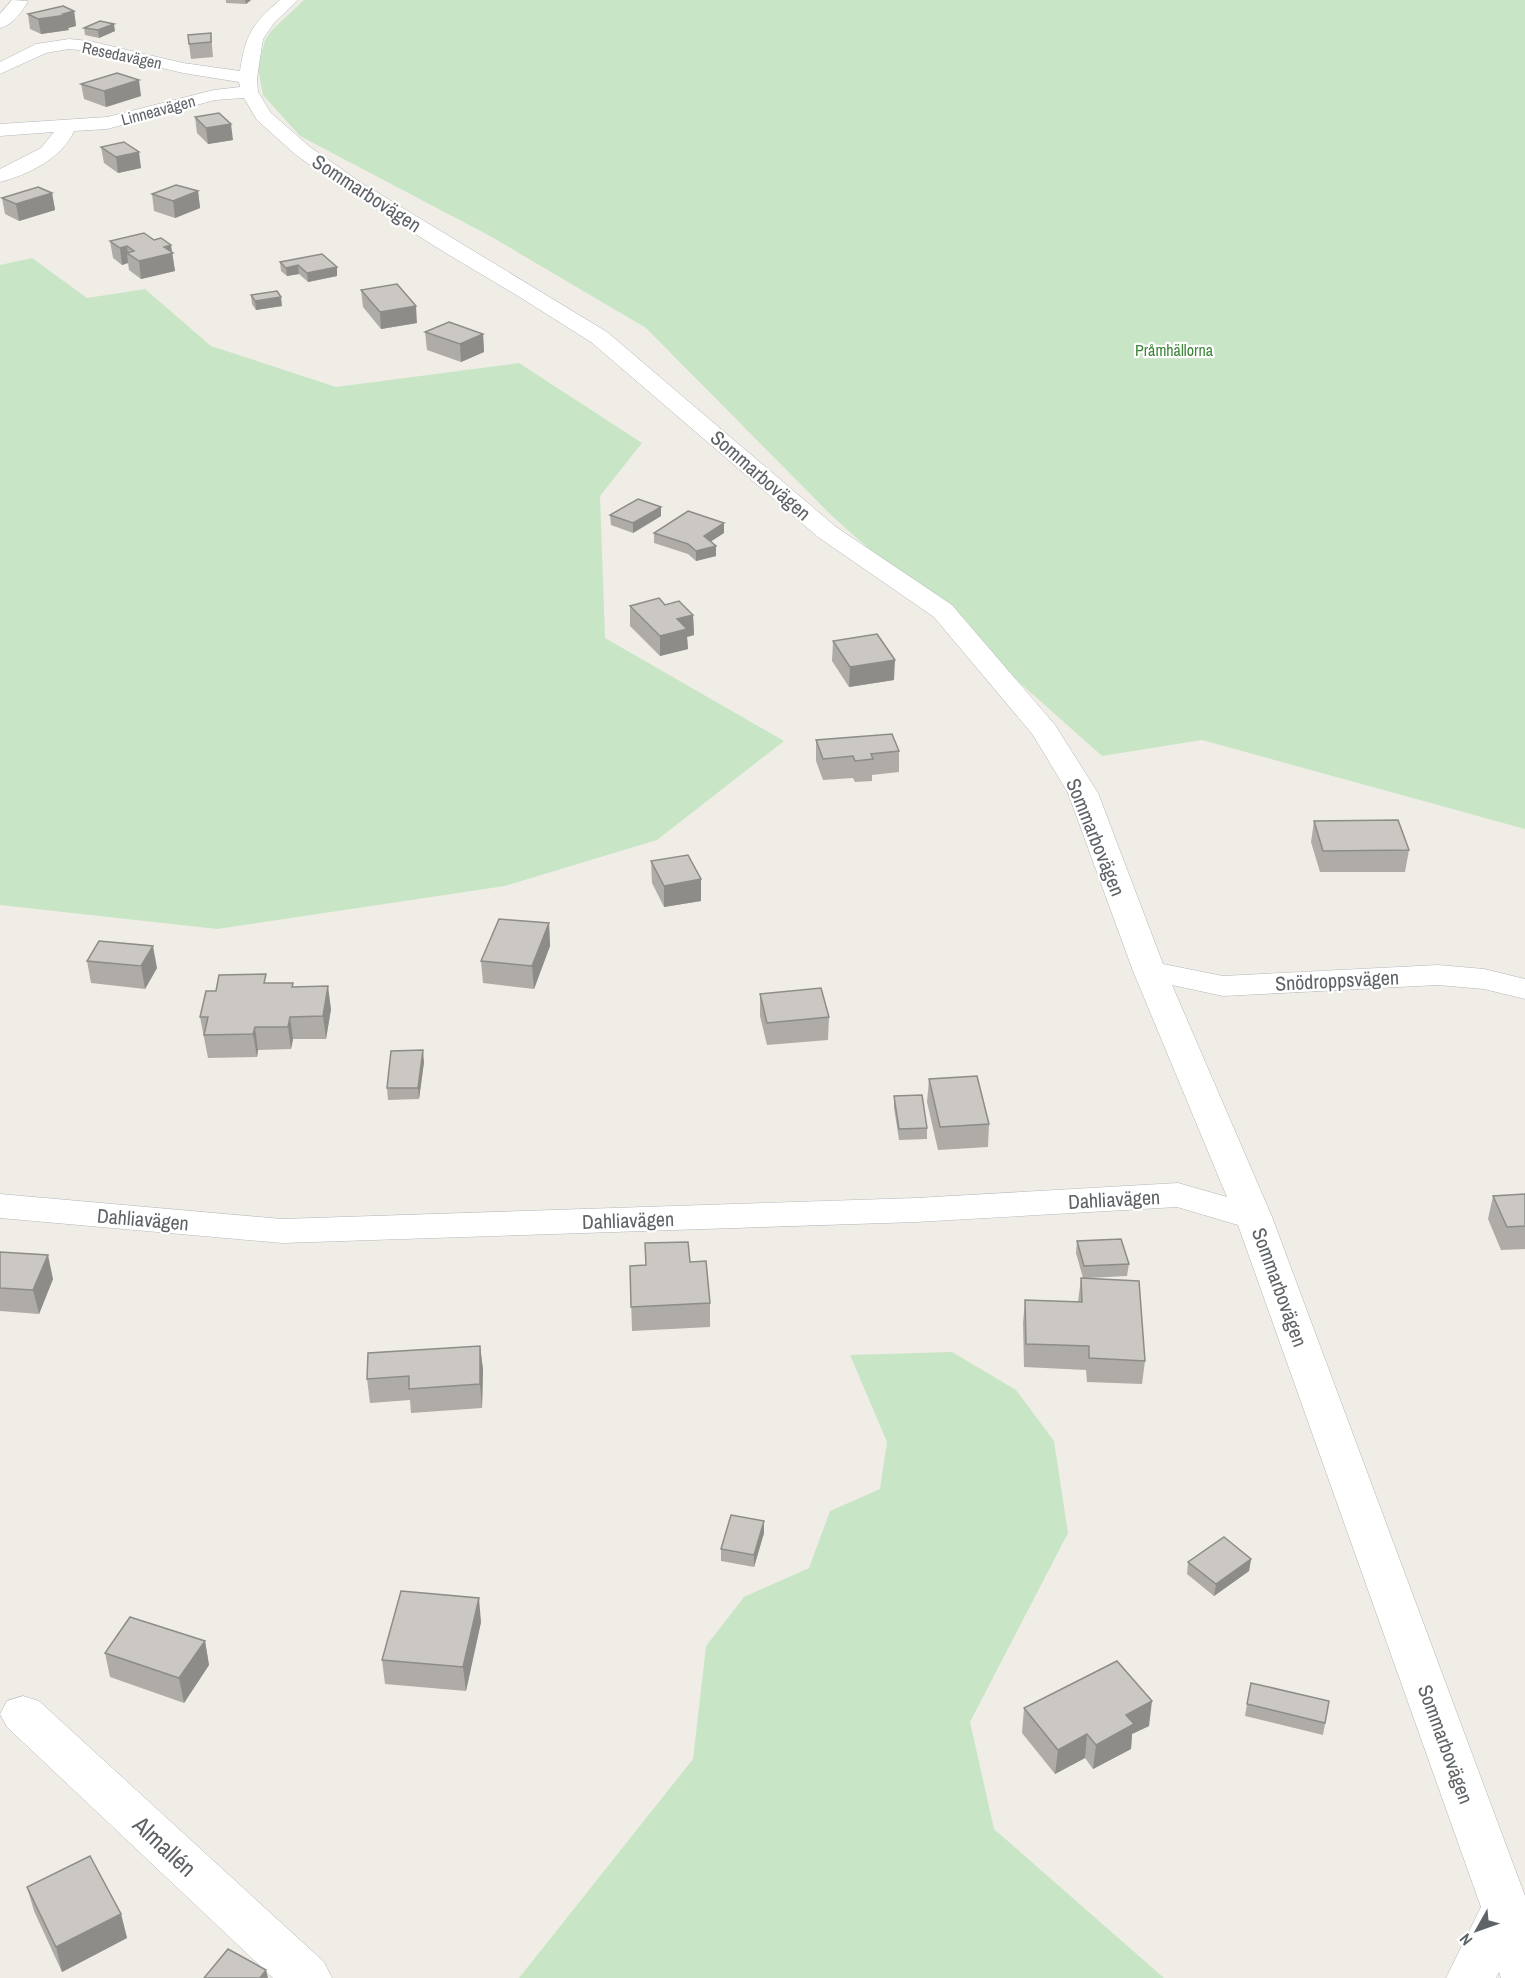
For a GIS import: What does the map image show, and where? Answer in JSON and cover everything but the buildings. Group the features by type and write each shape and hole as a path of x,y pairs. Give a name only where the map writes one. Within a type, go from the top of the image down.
{"street":[{"path":"0,2 20,0"},
{"path":"0,23 15,10 20,0"},
{"path":"249,85 254,39 268,19 290,0"},
{"name":"Resedavägen","path":"0,69 42,48 69,44 89,46 249,85"},
{"name":"Linneavägen","path":"0,130 107,123 249,85"},
{"name":"Sommarbovägen","path":"249,85 264,116 303,151 451,248 526,291 599,337 827,532 943,611 1045,731 1083,793 1149,971 1254,1217 1505,1907 1525,1977"},
{"path":"0,177 47,153 64,136 66,127"},
{"name":"Snödroppsvägen","path":"1149,971 1222,986 1438,975 1484,979 1525,989"},
{"name":"Dahliavägen","path":"0,1206 282,1232 916,1210 1179,1195 1254,1217"},
{"name":"Almallén","path":"23,1714 307,1978"},
{"path":"1471,1978 1505,1907"}],"green space":[{"name":"Pråmhällorna","path":"304,0 1525,0 1525,829 1202,740 1102,756 833,517 646,328 490,236 300,136 263,95 258,68 265,40 272,30"},
{"path":"32,258 87,298 145,289 211,346 336,387 519,363 642,443 600,496 605,638 784,741 657,840 505,886 217,929 0,905 0,265"},
{"path":"952,1352 1016,1390 1054,1441 1068,1533 970,1722 994,1829 1164,1978 519,1978 693,1759 706,1646 744,1597 809,1568 830,1511 880,1489 887,1442 850,1355"}]}
